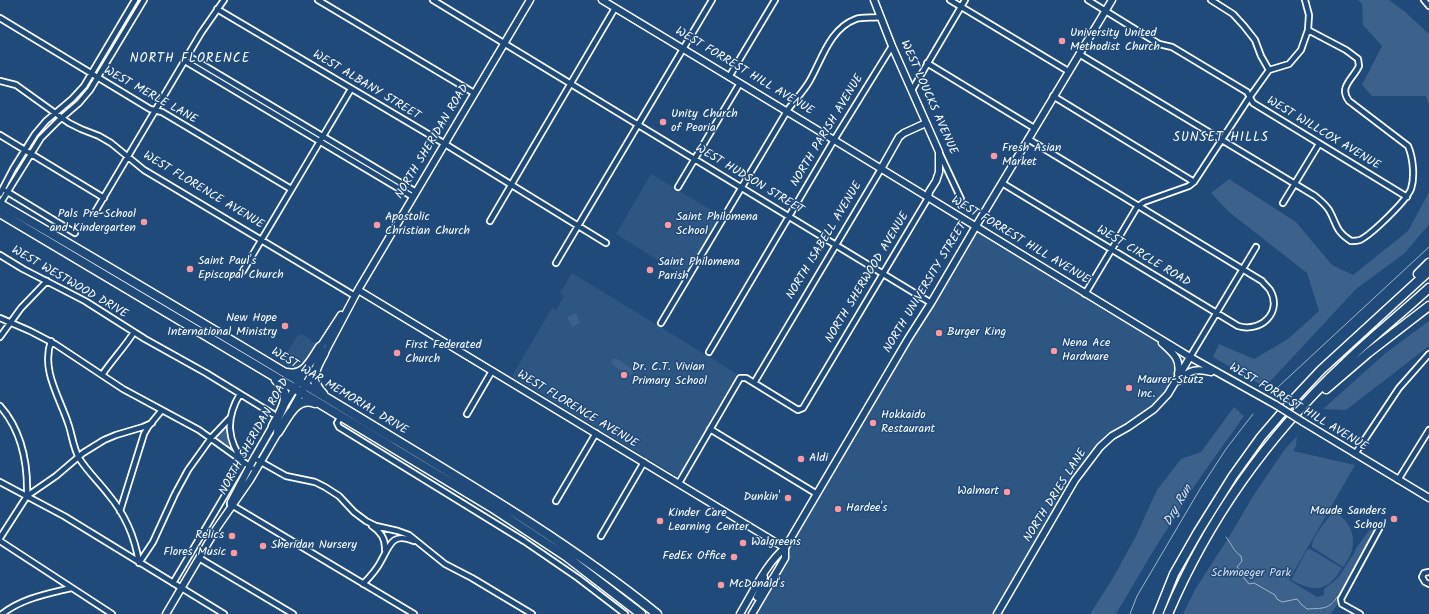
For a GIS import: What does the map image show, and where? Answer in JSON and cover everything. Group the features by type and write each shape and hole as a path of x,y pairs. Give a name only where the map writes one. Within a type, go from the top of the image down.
{"highway":[{"name":"WEST WAR MEMORIAL DRIVE","path":"0,204 267,362 341,416 584,559 657,614"},
{"name":"WEST WAR MEMORIAL DRIVE","path":"0,213 249,361 357,417 511,515 638,612"},
{"path":"1158,614 1177,568 1217,500 1259,441 1336,353 1429,263"},
{"path":"1305,387 1339,353 1429,271"},
{"path":"1168,614 1184,580 1226,506 1255,463 1283,427 1342,365 1429,288"},
{"path":"1283,427 1363,357 1429,306"},
{"path":"267,362 287,373 299,373 322,350"},
{"path":"322,350 315,372 316,385 326,396 357,417"},
{"path":"249,361 276,379 284,391 284,402 275,429"},
{"path":"275,429 296,406 304,401 314,402 341,416"},
{"path":"1172,614 1184,580"}],"main road":[{"name":"NORTH SHERIDAN ROAD","path":"231,505 247,465 254,458 275,429 530,0"},
{"name":"WEST FORREST HILL AVENUE","path":"602,0 1190,357 1276,405 1398,480 1428,495"},
{"name":"WEST LOUCKS AVENUE","path":"874,0 892,46 939,152"},
{"name":"NORTH UNIVERSITY STREET","path":"740,614 778,554 785,548 1053,96 1112,0"},
{"name":"NORTH ISABELL AVENUE","path":"881,169 904,133 926,123"},
{"name":"NORTH SHERWOOD AVENUE","path":"928,198 939,172 939,152"},
{"name":"WEST FLORENCE AVENUE","path":"356,294 492,371 785,548"},
{"path":"1151,333 1169,349 1178,362 1180,367 1175,384"},
{"name":"NORTH DRIES LANE","path":"997,614 1075,480 1100,447 1112,436 1154,409 1175,384 1190,357"},
{"path":"1175,384 1186,374 1197,369 1214,373 1226,378"},
{"name":"NORTH SHERIDAN ROAD","path":"166,614 231,505 256,470 275,429"},
{"name":"NORTH UNIVERSITY STREET","path":"755,613 785,558 785,548"},
{"path":"755,613 754,603 762,587 766,572"},
{"path":"745,605 755,613"}],"street":[{"path":"0,194 24,150 37,131 55,113 76,96 83,87 135,0"},
{"path":"0,204 45,134 86,96 144,0"},
{"path":"95,212 186,58 224,0"},
{"path":"318,0 474,93"},
{"name":"WEST HUDSON STREET","path":"433,0 931,303"},
{"path":"556,263 712,0"},
{"path":"730,77 775,0"},
{"path":"950,0 1068,71"},
{"path":"912,90 965,0"},
{"name":"WEST WILLCOX AVENUE","path":"1088,0 1159,44 1172,47 1247,92 1252,103 1407,197"},
{"path":"1211,0 1233,14 1244,26 1255,40 1261,56 1269,70"},
{"path":"1085,294 1137,207 1144,202 1189,186 1194,182 1269,70 1289,64 1301,50 1308,30 1309,15 1305,0"},
{"path":"1424,0 1429,6"},
{"path":"490,221 616,8"},
{"name":"WEST ALBANY STREET","path":"217,9 445,144 606,243"},
{"path":"661,323 787,111 806,87 824,51 840,30 857,18 869,19 880,17"},
{"name":"WEST MERLE LANE","path":"0,18 150,109 162,112 291,189"},
{"path":"1079,54 1323,203 1329,211 1337,229 1344,237 1351,241 1359,240 1382,222 1407,197 1413,178 1411,153 1408,146 1348,101 1345,96 1344,89 1359,66 1358,59 1346,50 1308,30"},
{"name":"NORTH PARISH AVENUE","path":"709,352 834,140 892,46"},
{"path":"186,58 414,195"},
{"path":"927,63 1034,128"},
{"name":"WEST FLORENCE AVENUE","path":"0,80 14,84 77,128 103,138 114,145 144,170 356,294"},
{"path":"678,187 740,83"},
{"path":"243,271 351,89"},
{"path":"1053,96 1194,182"},
{"path":"0,135 104,198"},
{"path":"1028,139 1242,270"},
{"path":"1282,203 1295,185 1319,144"},
{"name":"WEST LOUCKS AVENUE","path":"939,152 961,199 961,205"},
{"name":"NORTH ISABELL AVENUE","path":"754,383 881,169"},
{"name":"WEST CIRCLE ROAD","path":"1002,183 1238,326 1255,328 1263,323 1273,311 1273,297 1270,289 1262,281 1242,270"},
{"path":"2,189 75,233"},
{"name":"NORTH SHERWOOD AVENUE","path":"754,383 798,410 802,410 928,198"},
{"name":"NORTH DRIES LANE","path":"1190,357 1256,247"},
{"name":"WEST WESTWOOD DRIVE","path":"0,255 19,267 94,306 153,344 206,373 273,414"},
{"path":"0,337 26,303 47,281"},
{"path":"0,318 51,341 102,376 135,396 193,426 256,470"},
{"path":"102,376 134,332"},
{"path":"51,341 47,355 49,372 79,456 120,510 133,537 139,563"},
{"path":"1355,454 1399,388 1429,354"},
{"path":"467,414 492,371"},
{"path":"679,483 738,381 743,377 754,383"},
{"path":"240,394 233,406 230,418 230,430 237,452 247,465"},
{"path":"0,406 12,423 22,448 27,470 28,496"},
{"path":"120,510 143,437 147,429 162,410"},
{"path":"341,416 337,423 339,427 504,528 556,562 625,614"},
{"path":"139,563 153,542 184,476 211,438 230,418"},
{"path":"112,614 0,540 28,496 58,474 79,456 104,440 152,423"},
{"path":"710,429 817,494"},
{"path":"1398,480 1429,430"},
{"path":"556,501 596,433"},
{"path":"254,458 286,476 315,482 339,496 354,512 381,534 385,542 384,553"},
{"path":"601,536 644,462"},
{"path":"173,583 247,465"},
{"path":"0,482 64,516 224,614"},
{"path":"231,505 414,614"},
{"path":"504,528 511,515"},
{"path":"364,520 376,526 405,534 445,564 472,578 532,614"},
{"path":"1360,614 1342,604 1340,599 1380,527"},
{"path":"363,584 376,570 390,543 401,538 412,540 423,546"},
{"path":"199,558 293,614"},
{"path":"1429,572 1424,573 1422,577 1424,582 1429,584"},
{"path":"2,614 31,598 71,588"}],"shaded area":[{"name":"Saint Philomena School","path":"651,174 721,216 685,277 616,234"},
{"path":"977,228 1190,357 1154,409 1112,436 1075,480 996,614 759,614 754,610"},
{"name":"Dr. C.T. Vivian Primary School","path":"572,273 737,374 678,477 512,376 552,308 556,310 564,296 560,293"},
{"path":"301,334 311,340 310,342 316,343 302,366 297,366 294,370 281,362 298,335 300,336"}],"green space":[{"path":"1358,0 1389,0 1404,11 1429,34 1429,105 1426,96 1372,96 1362,85 1382,46 1363,25 1362,4"},
{"path":"1229,179 1296,222 1332,265 1353,275 1408,231 1429,192 1429,224 1405,253 1356,289 1265,387 1213,357 1219,344 1254,359 1288,339 1319,311 1307,273 1229,212 1211,193"},
{"path":"576,313 580,323 572,327 567,317"},
{"path":"1429,321 1429,346 1346,410 1323,409 1387,352"},
{"path":"613,359 617,359 634,370 630,376 613,365 611,361"},
{"path":"1234,407 1244,416 1197,482 1155,548 1116,614 1090,614 1113,578 1135,538 1157,490 1181,459 1201,452"},
{"path":"225,427 228,429 232,445 231,447 228,447 217,439 218,435"},
{"name":"Schmoeger Park","path":"1297,436 1296,446 1293,451 1355,465 1289,580 1317,597 1324,595 1324,589 1338,578 1370,529 1372,530 1376,524 1378,525 1341,599 1331,614 1183,614 1196,588 1255,493 1285,449"},
{"path":"1334,511 1347,523 1353,537 1351,552 1343,567 1312,547 1312,543 1317,533"},
{"path":"1310,549 1342,568 1331,582 1320,588 1307,587 1291,580 1307,550"}],"waterway":[{"name":"Dry Run","path":"1278,387 1429,247"},
{"name":"Dry Run","path":"1130,614 1137,596 1200,489 1226,449 1253,414"},
{"path":"1226,537 1234,550 1241,556 1242,561 1237,567 1249,584 1254,583 1275,595 1277,599 1282,602 1297,599 1307,609 1321,608 1332,604 1338,596"}],"place":[{"name":"University United Methodist Church","path":"1062,41"},
{"name":"Unity Church of Peoria","path":"663,122"},
{"name":"Fresh Asian Market","path":"994,156"},
{"name":"Pals Pre-School and Kindergarten","path":"144,222"},
{"name":"Apostolic Christian Church","path":"377,225"},
{"name":"Saint Philomena School","path":"668,225"},
{"name":"Saint Paul's Episcopal Church","path":"190,269"},
{"name":"Saint Philomena Parish","path":"650,270"},
{"name":"New Hope International Ministry","path":"285,326"},
{"name":"Burger King","path":"939,333"},
{"name":"Nena Ace Hardware","path":"1054,351"},
{"name":"First Federated Church","path":"397,353"},
{"name":"Dr. C.T. Vivian Primary School","path":"624,375"},
{"name":"Maurer-Stutz Inc.","path":"1129,388"},
{"name":"Hokkaido Restaurant","path":"873,423"},
{"name":"Aldi","path":"801,459"},
{"name":"Walmart","path":"1007,492"},
{"name":"Dunkin'","path":"788,498"},
{"name":"Hardee's","path":"838,509"},
{"name":"Maude Sanders School","path":"1394,519"},
{"name":"Kinder Care Learning Center","path":"660,521"},
{"name":"Relics","path":"232,536"},
{"name":"Walgreens","path":"743,543"},
{"name":"Sheridan Nursery","path":"263,546"},
{"name":"Flores Music","path":"234,553"},
{"name":"FedEx Office","path":"734,557"},
{"name":"McDonald's","path":"721,585"}],"district":[{"name":"NORTH FLORENCE","path":"190,60"},
{"name":"SUNSET HILLS","path":"1221,139"}]}
